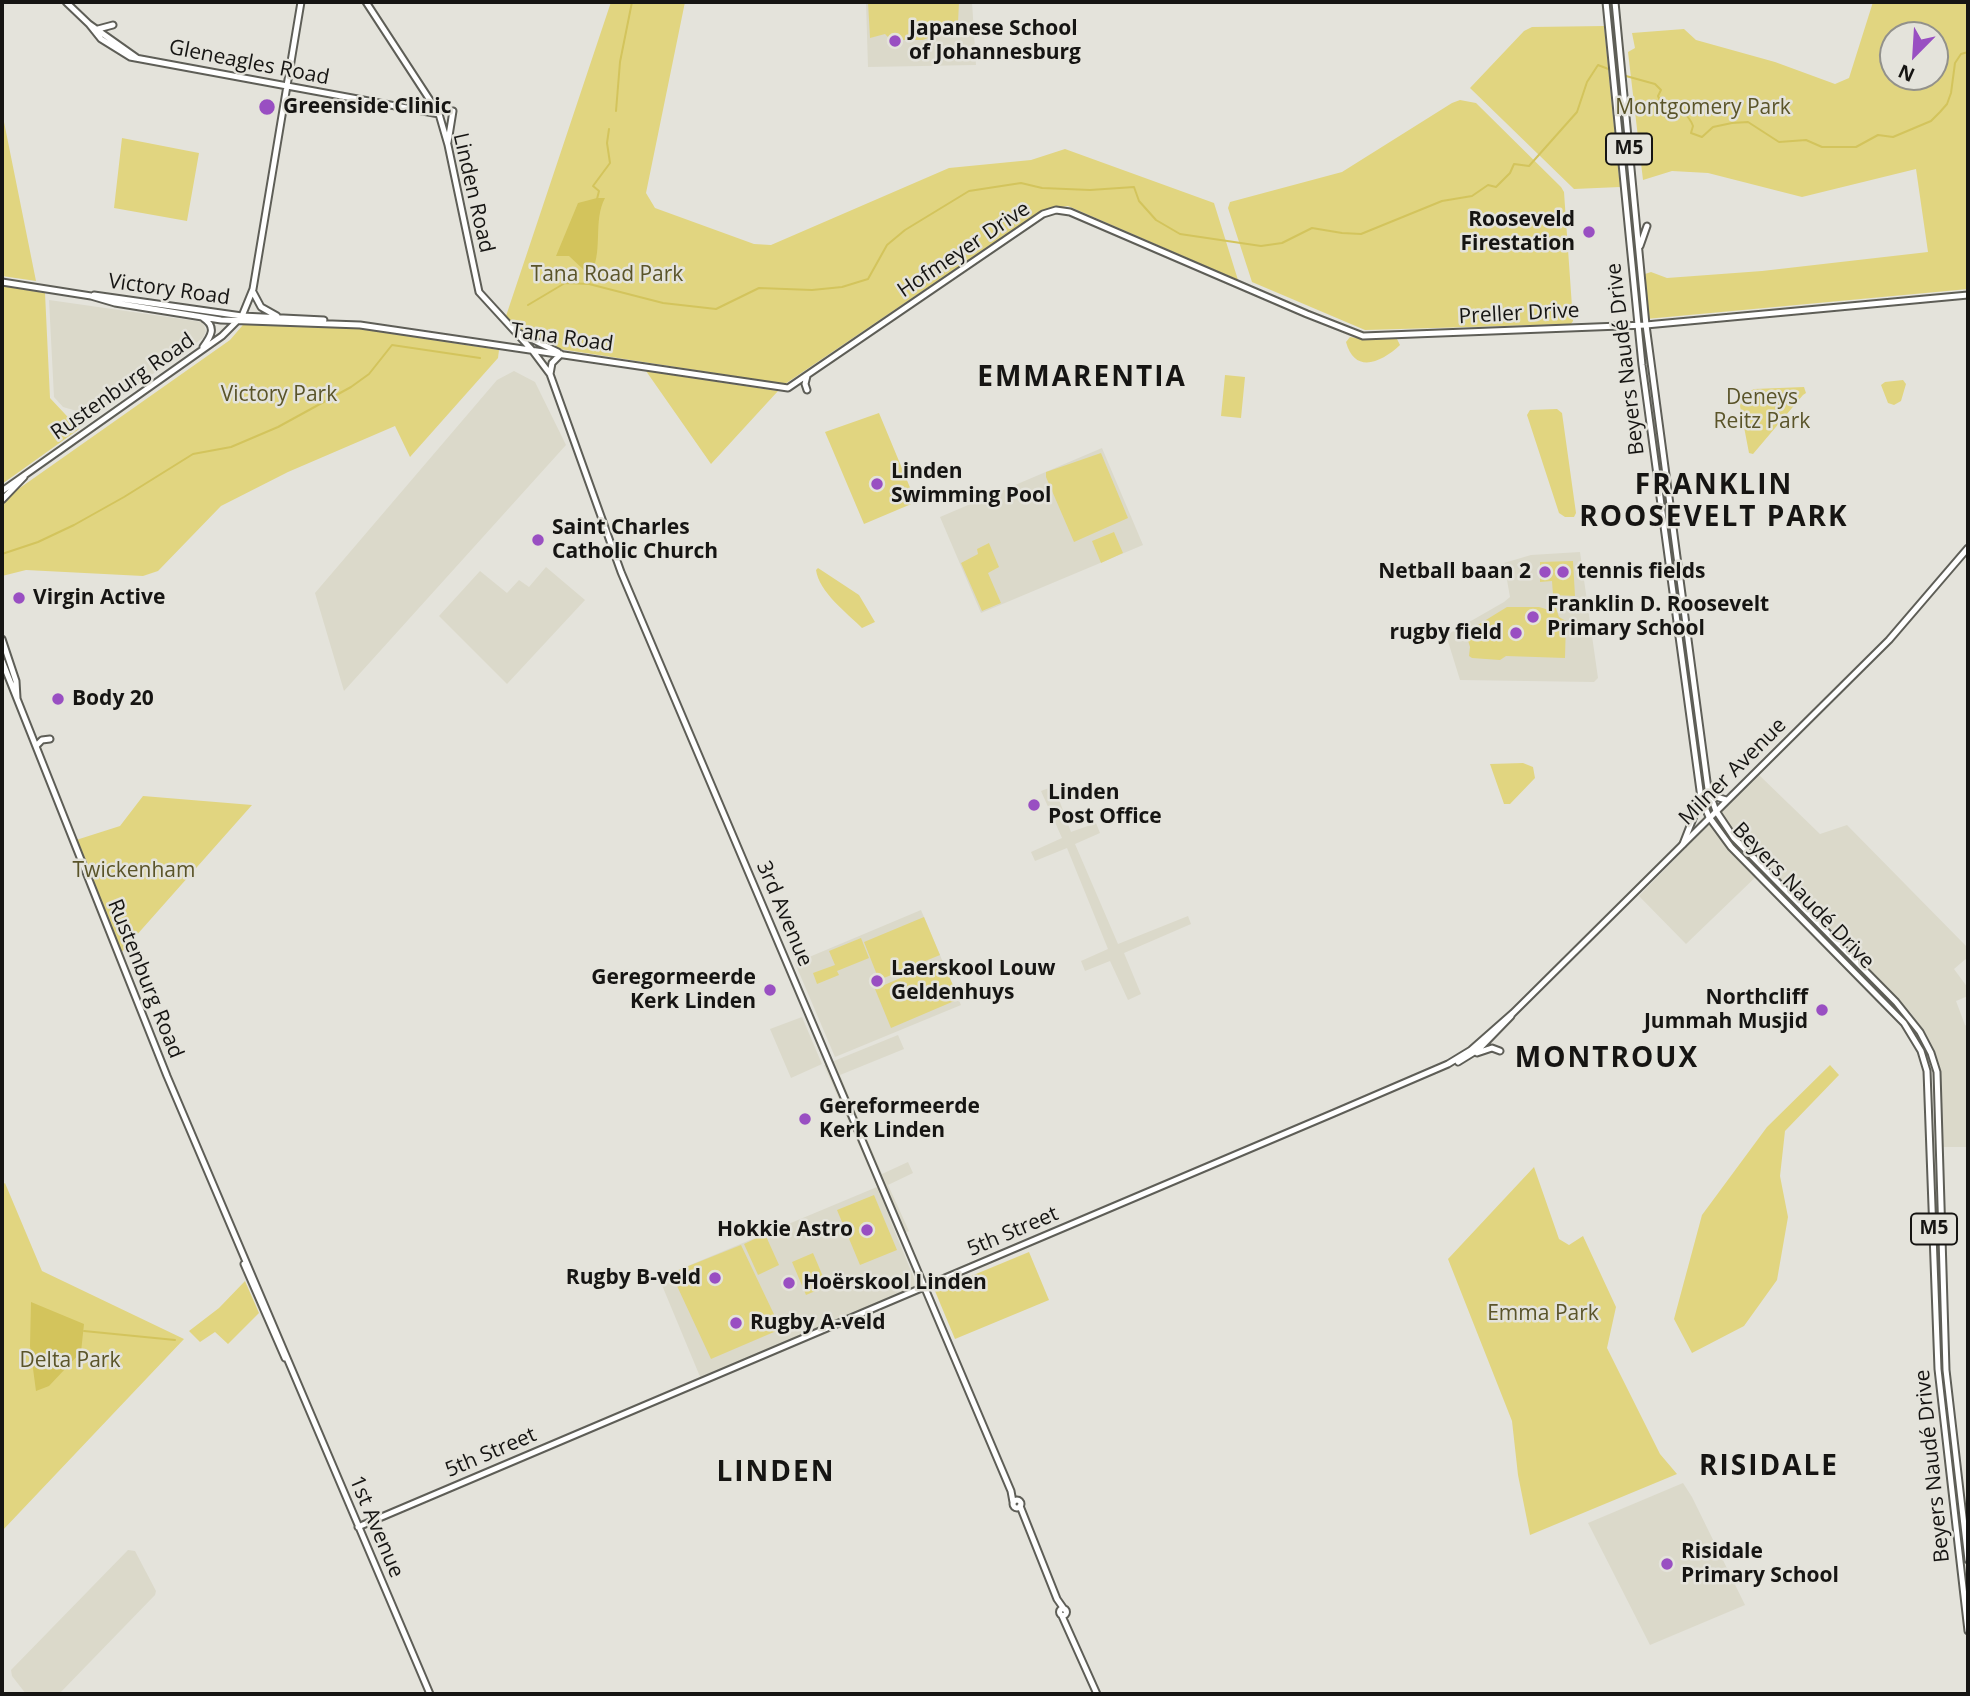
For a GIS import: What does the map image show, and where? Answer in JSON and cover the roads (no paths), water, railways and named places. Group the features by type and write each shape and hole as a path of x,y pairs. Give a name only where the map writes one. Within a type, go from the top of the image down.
{"main road":[{"name":"Gleneagles Road","path":"66,2 89,24 137,58"},
{"path":"241,319 253,289 301,2"},
{"name":"Linden Road","path":"366,2 439,114 479,292 532,350"},
{"name":"Beyers Naudé Drive","path":"1606,2 1637,325 1701,798 1709,817 1731,847 1891,1008 1915,1040 1925,1062 1929,1085 1938,1372 1968,1631"},
{"name":"Beyers Naudé Drive","path":"1615,2 1646,325 1710,795 1716,811 1745,850 1896,1002 1920,1032 1931,1053 1937,1072 1941,1140 1946,1370 1968,1560"},
{"name":"Gleneagles Road","path":"89,24 111,47 127,56 439,114"},
{"path":"98,29 113,25"},
{"path":"448,145 453,111"},
{"path":"1623,188 1633,187"},
{"name":"Hofmeyer Drive","path":"788,388 1043,214 1056,210 1070,212 1248,288"},
{"path":"1626,222 1636,221"},
{"path":"1639,248 1647,226"},
{"name":"Victory Road","path":"2,282 139,301 241,319"},
{"name":"Preller Drive","path":"1248,288 1363,336 1646,325 1968,295"},
{"path":"253,289 261,307 282,317"},
{"name":"Victory Road","path":"94,295 115,303 197,316 241,319"},
{"path":"115,303 120,300 139,301"},
{"path":"197,316 207,321 212,329 199,352"},
{"name":"Tana Road","path":"241,319 316,319 788,388"},
{"name":"Tana Road","path":"241,319 331,322"},
{"name":"Rustenburg Road","path":"2,491 227,333 241,319"},
{"path":"511,347 516,343 516,333 563,354 552,362 550,374"},
{"name":"3rd Avenue","path":"532,350 550,374 621,572 1097,1694"},
{"path":"807,376 807,390"},
{"name":"Rustenburg Road","path":"2,500 24,477"},
{"name":"Milner Avenue","path":"1494,1032 1889,640 1968,548"},
{"name":"Rustenburg Road","path":"2,639 16,681 17,698"},
{"name":"Rustenburg Road","path":"2,661 167,1076"},
{"path":"36,746 42,740 50,739"},
{"path":"1710,795 1726,800"},
{"path":"1683,844 1701,798"},
{"name":"5th Street","path":"1448,1064 1494,1032"},
{"name":"5th Street","path":"358,1527 1473,1054 1494,1032"},
{"path":"1473,1054 1492,1048 1500,1051"},
{"name":"1st Avenue","path":"167,1076 240,1247 262,1308 293,1372 429,1694"}],"waterway":[{"path":"616,111 620,62 632,2"},
{"path":"1626,76 1655,84 1661,90 1658,96 1662,105 1685,114 1693,126 1691,133 1702,137 1713,127 1748,122 1779,142 1806,140 1822,147 1856,147 1878,135 1893,137 1931,121 1947,104 1955,63 1961,54 1968,52"},
{"path":"589,284 663,303 716,309 759,288 812,290 842,287 868,279 887,245 905,230 969,191 1021,183 1042,188 1090,190 1134,187 1139,201 1156,220 1180,234 1261,246 1282,243 1312,228 1361,234 1442,201 1472,196 1488,185 1496,187 1510,173 1514,164 1529,166 1577,112 1587,82 1598,65 1611,70"},
{"path":"597,199 599,191 593,186 610,163 607,143 609,129"},
{"path":"528,305 565,283 589,284 592,272"},
{"path":"2,554 38,542 74,525 193,454 231,447 278,427 351,387 369,374 392,345 480,358"},
{"path":"84,1331 175,1340"}],"place":[{"name":"Japanese School of Johannesburg","path":"895,41"},
{"name":"Greenside Clinic","path":"267,107"},
{"name":"Rooseveld Firestation","path":"1589,232"},
{"name":"Linden Swimming Pool","path":"877,484"},
{"name":"Saint Charles Catholic Church","path":"538,540"},
{"name":"Netball baan 2","path":"1545,572"},
{"name":"tennis fields","path":"1563,572"},
{"name":"Virgin Active","path":"19,598"},
{"name":"Franklin D. Roosevelt Primary School","path":"1533,617"},
{"name":"rugby field","path":"1516,633"},
{"name":"Body 20","path":"58,699"},
{"name":"Linden Post Office","path":"1034,805"},
{"name":"Laerskool Louw Geldenhuys","path":"877,981"},
{"name":"Geregormeerde Kerk Linden","path":"770,990"},
{"name":"Northcliff Jummah Musjid","path":"1822,1010"},
{"name":"Gereformeerde Kerk Linden","path":"805,1119"},
{"name":"Hokkie Astro","path":"867,1230"},
{"name":"Rugby B-veld","path":"715,1278"},
{"name":"Hoërskool Linden","path":"789,1283"},
{"name":"Rugby A-veld","path":"736,1323"},
{"name":"Risidale Primary School","path":"1667,1564"}],"district":[{"name":"EMMARENTIA","path":"1082,378"},
{"name":"FRANKLIN ROOSEVELT PARK","path":"1714,502"},
{"name":"MONTROUX","path":"1607,1059"},
{"name":"RISIDALE","path":"1769,1467"},
{"name":"LINDEN","path":"776,1473"}],"park label":[{"name":"Montgomery Park","path":"1703,108"},
{"name":"Tana Road Park","path":"607,275"},
{"name":"Victory Park","path":"279,395"},
{"name":"Deneys Reitz Park","path":"1762,410"},
{"name":"Twickenham","path":"134,871"},
{"name":"Emma Park","path":"1543,1314"},
{"name":"Delta Park","path":"70,1361"}]}
